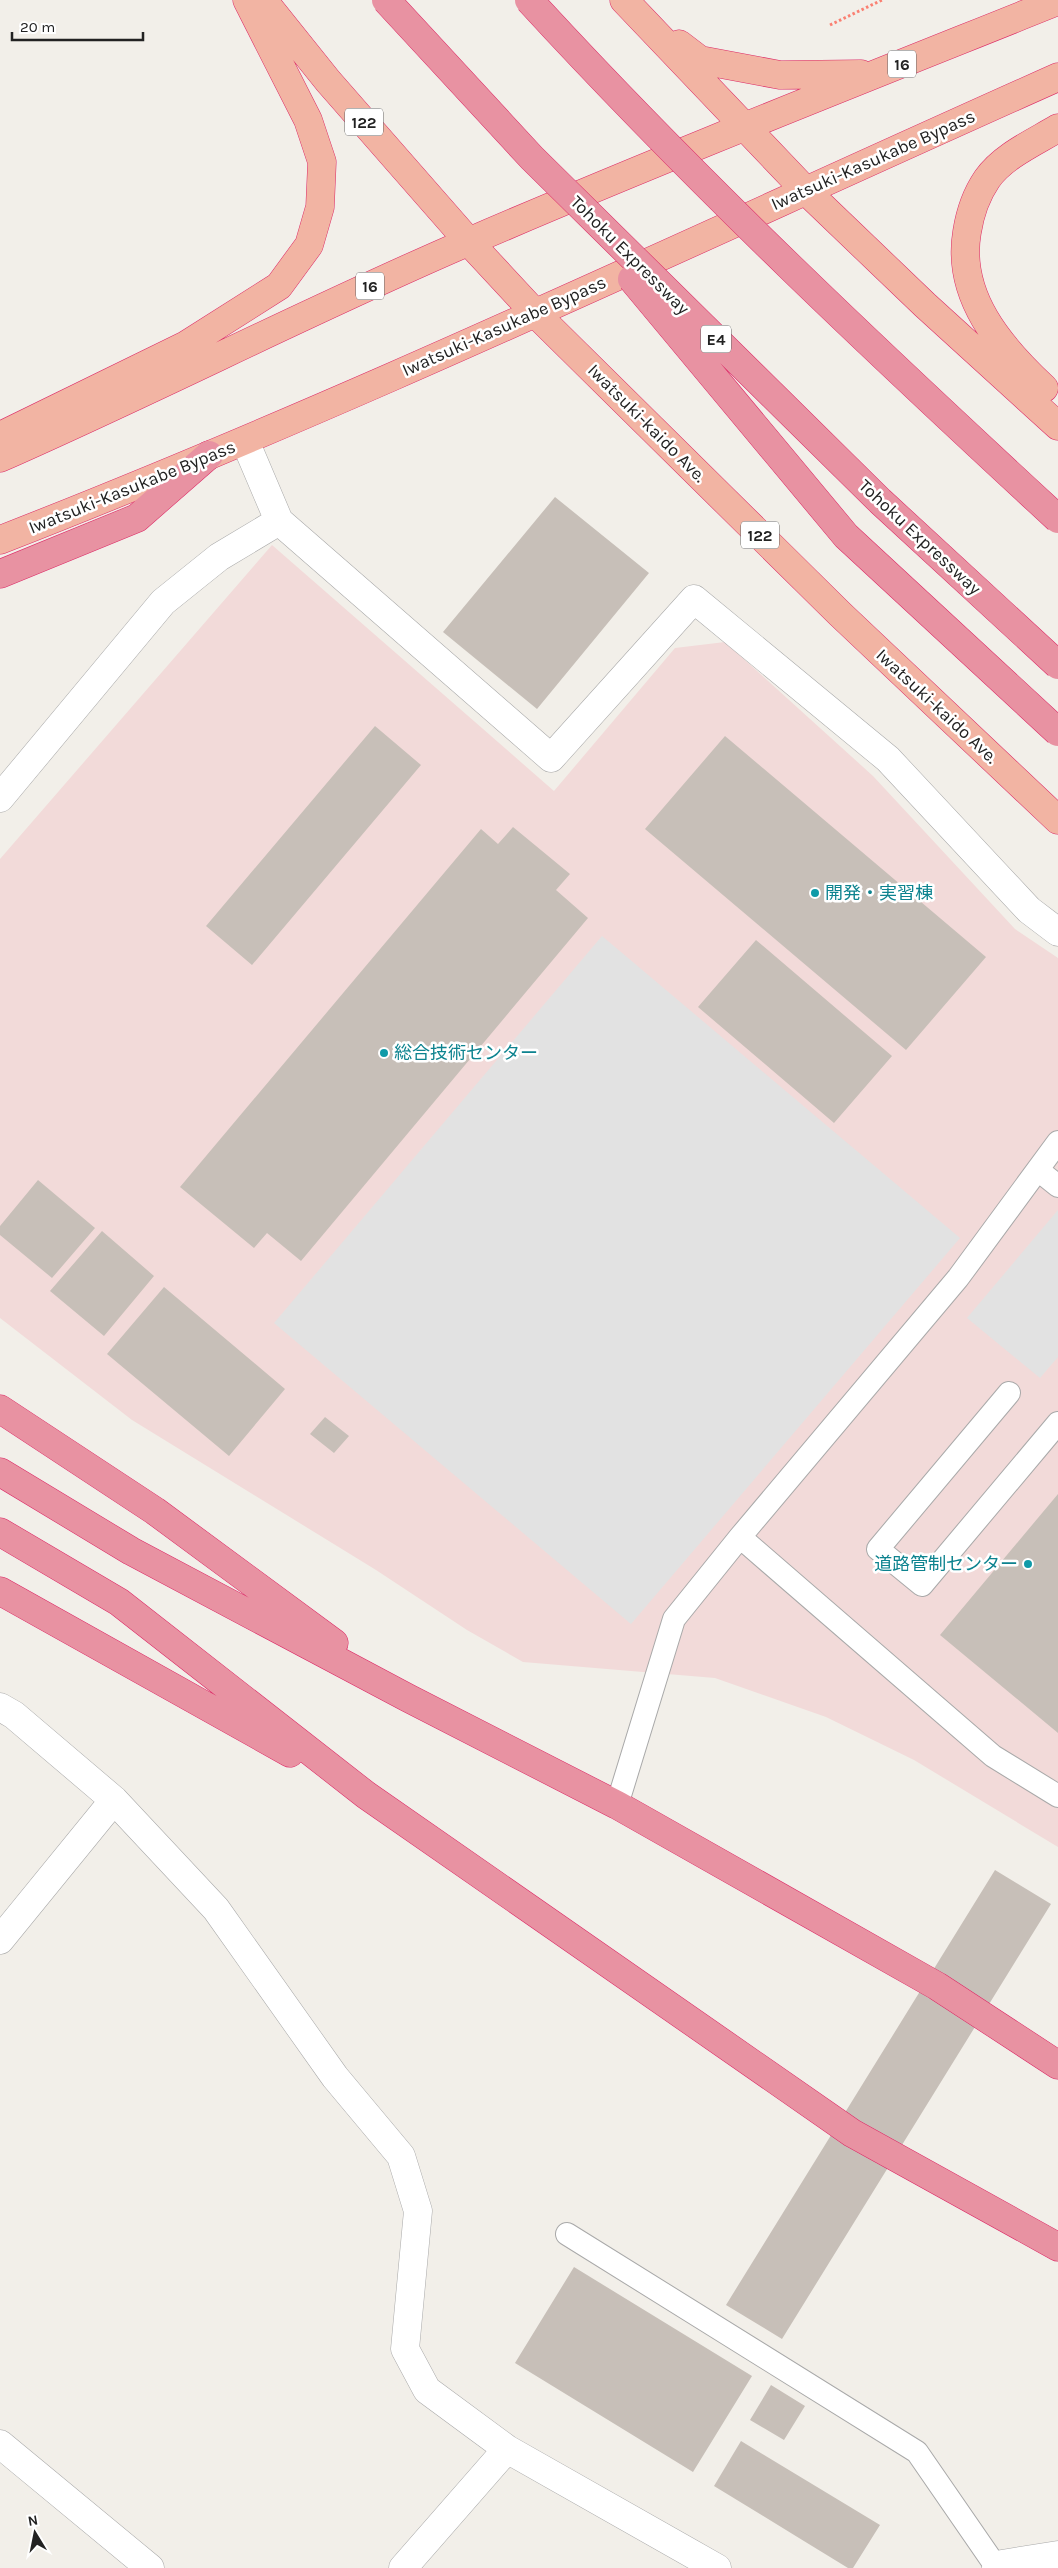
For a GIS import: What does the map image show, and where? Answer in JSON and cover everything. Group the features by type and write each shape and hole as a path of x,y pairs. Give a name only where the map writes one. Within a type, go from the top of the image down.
{"highway":[{"path":"0,436 186,345 279,286 309,245 320,207 322,162 308,120 247,0"},
{"name":"Iwatsuki-kaido Ave.","path":"262,0 328,81 469,242 536,313 840,614 1058,820"},
{"name":"Tohoku Expressway","path":"386,0 532,158 880,501 1058,665"},
{"path":"529,0 591,68 863,338 1058,519"},
{"name":"16","path":"0,458 284,324 469,242 745,127 1058,1"},
{"path":"626,2 700,60 780,75 876,74"},
{"path":"626,2 804,190 925,305 1058,426"},
{"name":"Iwatsuki-Kasukabe Bypass","path":"0,540 245,441 536,313 804,190 1058,77"},
{"path":"1058,128 1008,159 988,178 971,212 964,249 967,276 974,300 986,323 1019,364 1058,401"},
{"path":"532,158 846,536 1058,732"},
{"path":"0,574 137,518 209,455"},
{"path":"0,1409 156,1511 408,1698"},
{"path":"0,1472 131,1550 408,1698 618,1804 937,1986 1058,2065"},
{"path":"0,1532 119,1602 366,1795 852,2133 1058,2247"},
{"path":"0,1591 366,1795"}],"street":[{"path":"245,441 279,521 551,758 694,599 888,759 1029,910 1058,932"},
{"path":"0,798 163,602 220,556 279,521"},
{"path":"0,1707 14,1715 114,1800 216,1909 335,2077 401,2156 418,2211 405,2349 427,2390 507,2449 717,2568"},
{"path":"0,1940 114,1800"},
{"path":"0,2444 150,2568"},
{"path":"402,2568 507,2449"},
{"path":"997,2568 1011,2563 1058,2555"}],"lane":[{"path":"618,1804 674,1619 740,1537 958,1278 1058,1142"},
{"path":"1038,1170 1058,1186"},
{"path":"1009,1393 878,1550 922,1585 1058,1424"},
{"path":"740,1537 993,1756 1058,1796"},
{"path":"566,2234 917,2452 997,2568"}],"path":[{"path":"830,25 882,0"}],"shaded area":[{"path":"272,545 554,791 675,648 725,642 873,776 1015,929 1058,958 1058,1847 914,1760 826,1717 715,1678 523,1662 467,1630 376,1570 132,1420 0,1318 0,859"},
{"path":"602,936 960,1238 631,1624 274,1323"},
{"path":"1058,1210 1058,1357 1040,1378 967,1318"}],"building":[{"path":"555,497 649,573 537,709 443,632"},
{"path":"375,726 421,765 252,965 206,926"},
{"name":"開発・実習棟","path":"725,736 986,957 906,1050 645,829"},
{"name":"総合技術センター","path":"513,827 570,874 556,890 588,918 301,1261 267,1233 254,1248 180,1187 481,829 498,844"},
{"path":"756,940 892,1056 834,1123 698,1007"},
{"path":"38,1180 95,1228 52,1278 0,1235 0,1226"},
{"path":"102,1231 154,1276 104,1336 50,1291"},
{"path":"164,1287 285,1389 229,1456 107,1354"},
{"path":"325,1417 349,1436 334,1453 310,1434"},
{"name":"道路管制センター","path":"1058,1494 1058,1733 940,1635"},
{"path":"995,1870 1051,1904 782,2339 726,2305"},
{"path":"574,2267 752,2376 693,2472 515,2363"},
{"path":"771,2385 805,2406 784,2440 750,2420"},
{"path":"741,2441 880,2525 853,2568 848,2568 714,2486"}],"place":[{"name":"開発・実習棟","path":"815,893"},
{"name":"総合技術センター","path":"384,1053"},
{"name":"道路管制センター","path":"1028,1564"}]}
